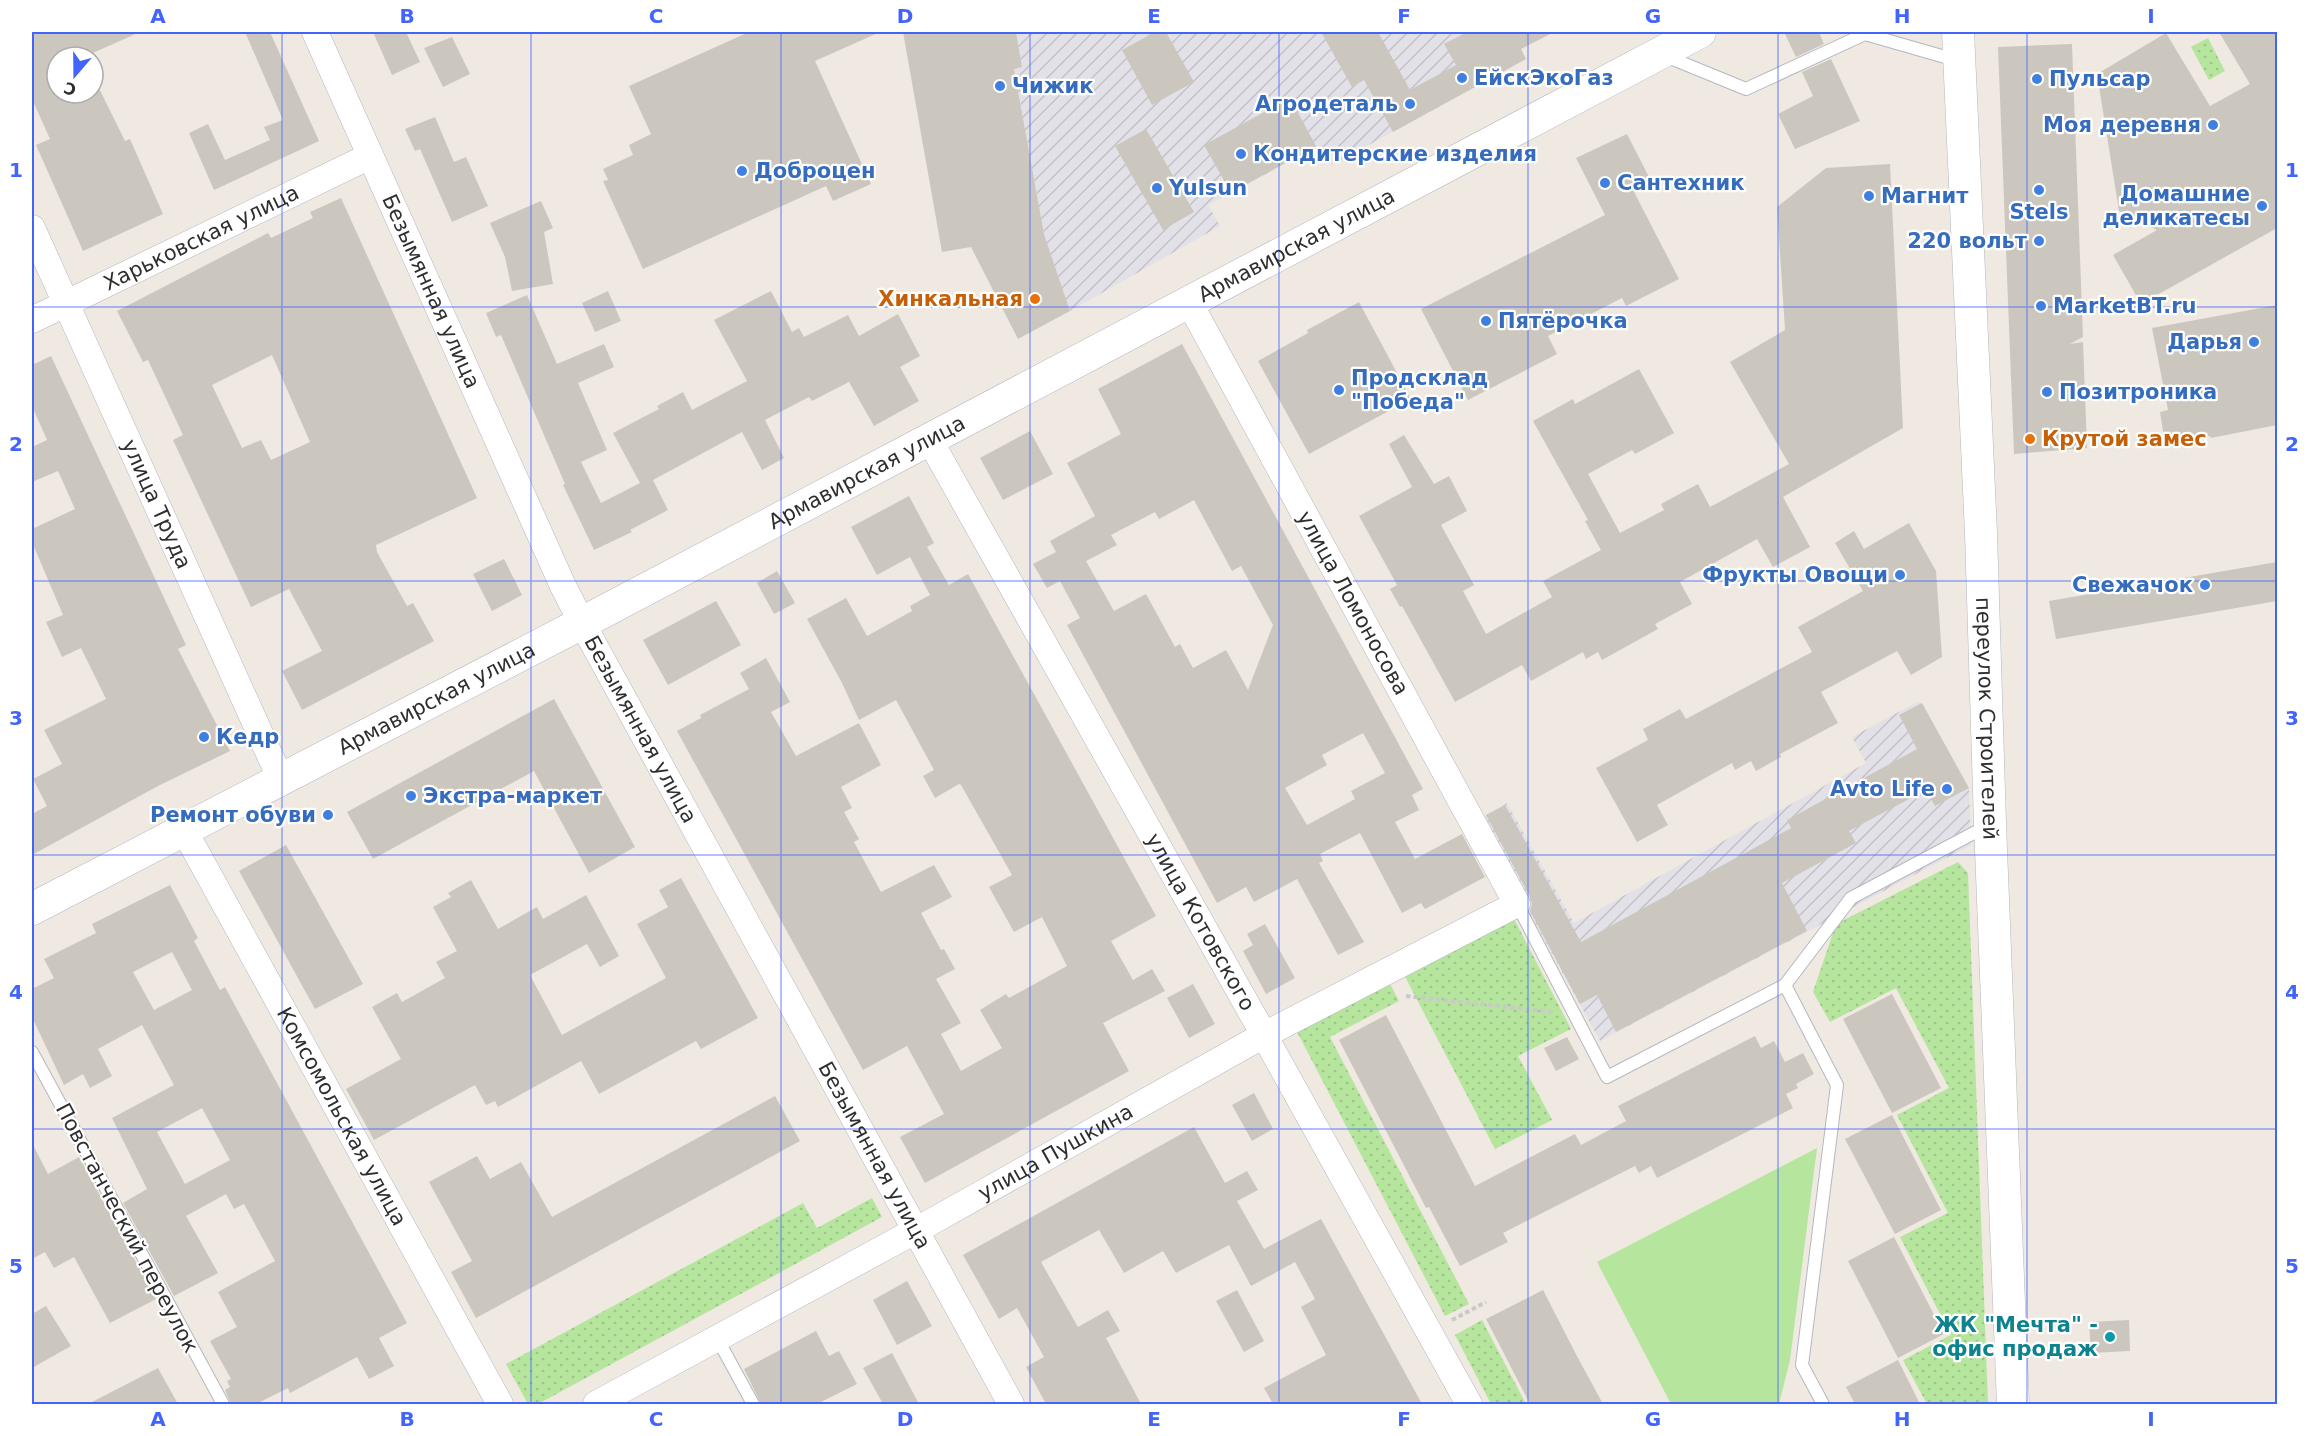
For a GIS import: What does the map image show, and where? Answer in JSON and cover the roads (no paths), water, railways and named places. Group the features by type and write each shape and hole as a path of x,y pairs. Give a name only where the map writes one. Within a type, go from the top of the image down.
{"street":[{"name":"Безымянная улица","path":"315,32 563,586 1011,1404"},
{"name":"Армавирская улица","path":"32,909 582,623 1700,32"},
{"name":"переулок Строителей","path":"1959,46 1982,533 1990,824 2013,1404"},
{"name":"Харьковская улица","path":"32,320 370,156"},
{"name":"улица Труда","path":"32,228 282,780"},
{"name":"улица Ломоносова","path":"1189,302 1517,904"},
{"name":"улица Котовского","path":"929,439 1469,1404"},
{"name":"Комсомольская улица","path":"184,830 500,1404"},
{"name":"улица Пушкина","path":"596,1404 915,1231 1264,1035 1517,904"}],"lane":[{"path":"1660,53 1746,89 1864,33 1959,46"},
{"path":"1517,904 1607,1077 1785,985 1851,898 1990,824"},
{"path":"1785,985 1837,1085 1802,1365 1823,1404"},
{"name":"Повстанческий переулок","path":"32,1052 223,1404"},
{"path":"717,1338 753,1404"}],"place":[{"name":"ЕйскЭкоГаз","path":"1462,78"},
{"name":"Пульсар","path":"2037,79"},
{"name":"Чижик","path":"1000,86"},
{"name":"Агродеталь","path":"1410,104"},
{"name":"Моя деревня","path":"2213,125"},
{"name":"Кондитерские изделия","path":"1241,154"},
{"name":"Доброцен","path":"742,171"},
{"name":"Сантехник","path":"1605,183"},
{"name":"Yulsun","path":"1157,188"},
{"name":"Stels","path":"2039,190"},
{"name":"Магнит","path":"1869,196"},
{"name":"Домашние деликатесы","path":"2262,206"},
{"name":"220 вольт","path":"2039,241"},
{"name":"Хинкальная","path":"1035,299"},
{"name":"MarketBT.ru","path":"2041,306"},
{"name":"Пятёрочка","path":"1486,321"},
{"name":"Дарья","path":"2254,342"},
{"name":"Продсклад \"Победа\"","path":"1339,390"},
{"name":"Позитроника","path":"2047,392"},
{"name":"Крутой замес","path":"2030,439"},
{"name":"Фрукты Овощи","path":"1900,575"},
{"name":"Свежачок","path":"2205,585"},
{"name":"Кедр","path":"204,737"},
{"name":"Avto Life","path":"1947,789"},
{"name":"Экстра-маркет","path":"411,796"},
{"name":"Ремонт обуви","path":"328,815"},
{"name":"ЖК \"Мечта\" - офис продаж","path":"2110,1337"}]}
